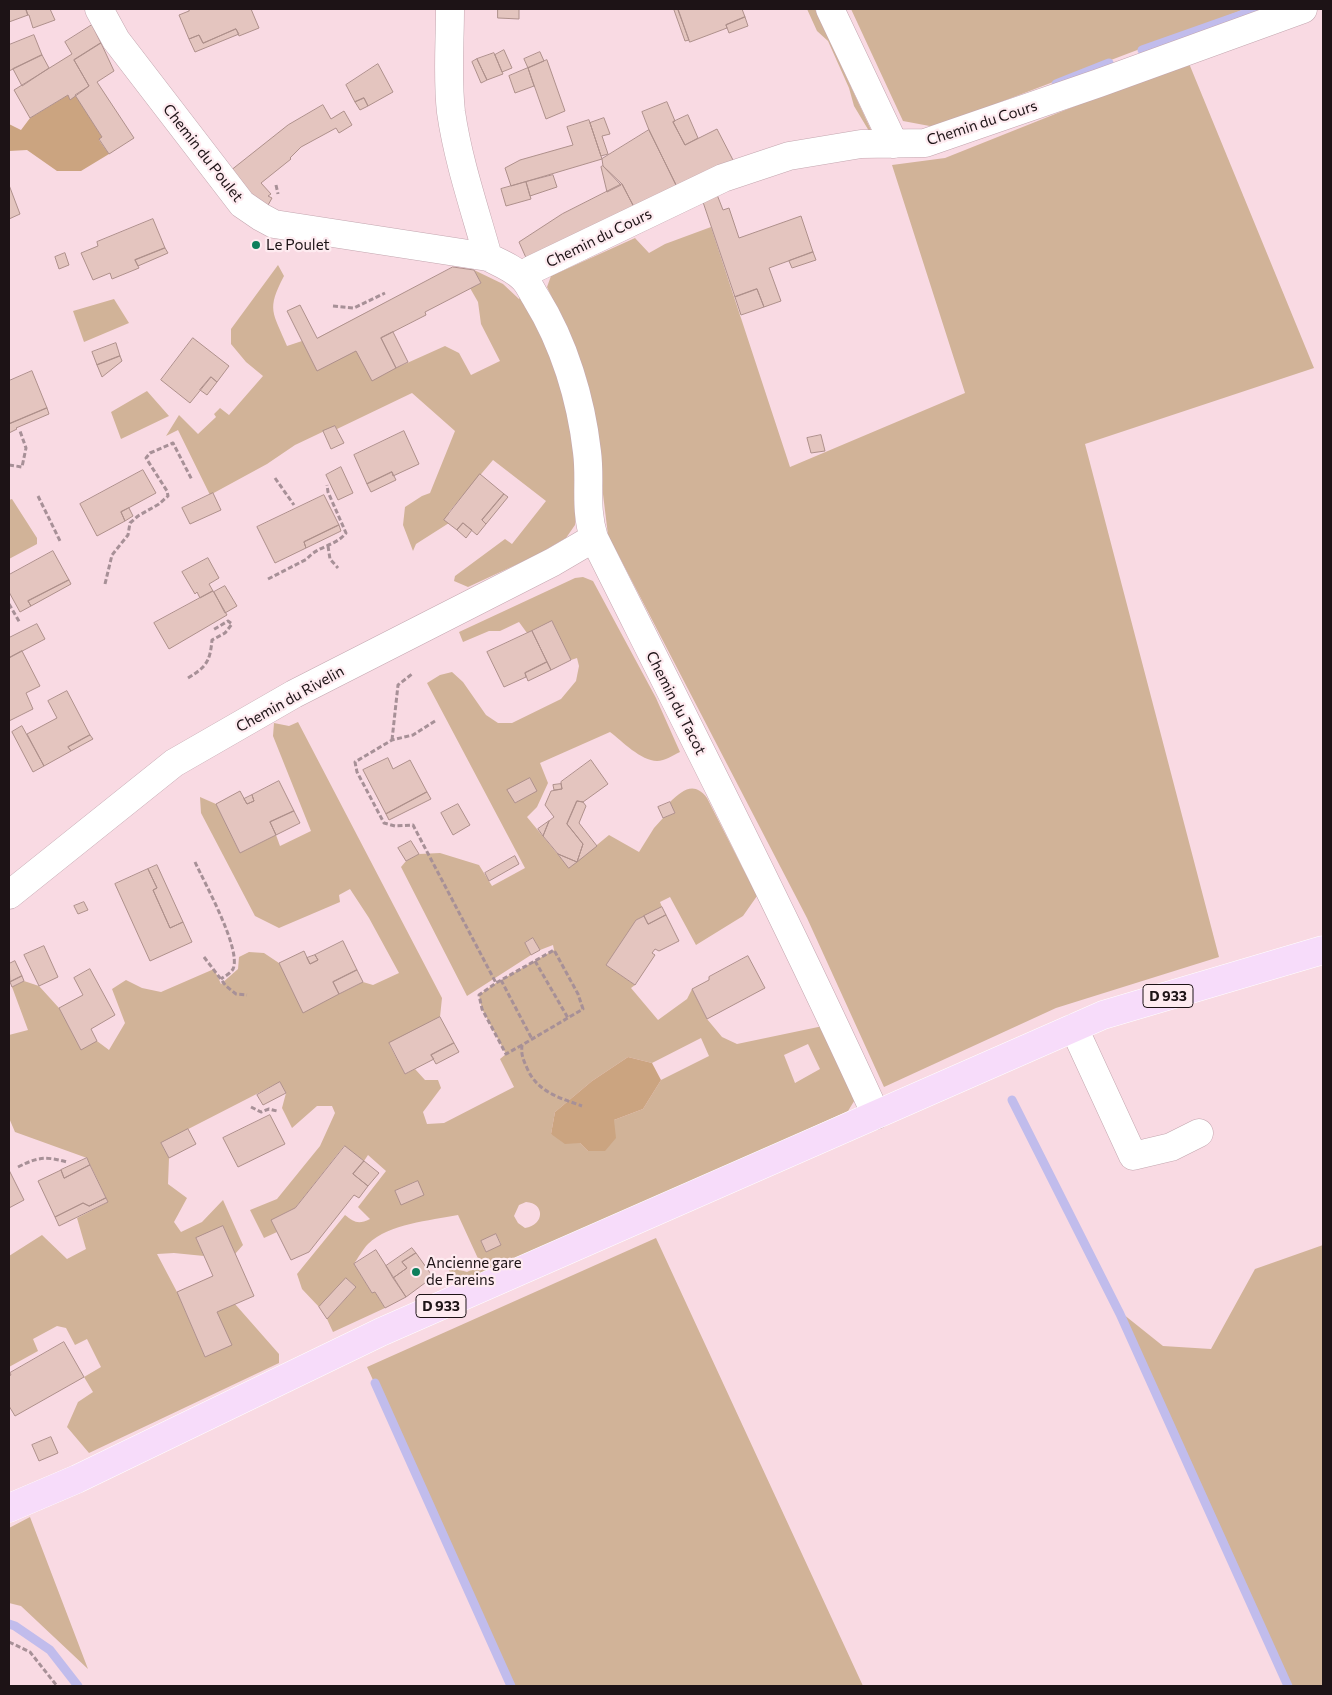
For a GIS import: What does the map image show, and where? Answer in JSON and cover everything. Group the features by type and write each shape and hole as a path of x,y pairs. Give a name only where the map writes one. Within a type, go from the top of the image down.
{"main road":[{"name":"D 933","path":"9,1508 84,1476 381,1332 1103,1015 1323,950"}],"street":[{"name":"Chemin du Poulet","path":"99,9 116,40 208,162 242,204 261,217 274,224 488,257 507,266 523,278"},
{"path":"450,9 448,70 451,113 463,168 488,257"},
{"path":"830,9 894,144"},
{"name":"Chemin du Cours","path":"523,278 531,270 723,178 789,156 861,144 925,143 1304,9"},
{"name":"Chemin du Tacot","path":"523,278 545,313 563,353 573,385 588,453 588,522 594,538 765,881 830,1014 876,1115"},
{"name":"Chemin du Rivelin","path":"9,895 174,763 294,694 553,562 594,538"},
{"path":"1074,1028 1133,1156 1171,1147 1199,1133"}],"path":[{"path":"333,306 354,308 385,292"},
{"path":"9,465 22,467 26,448 20,431"},
{"path":"105,584 112,555 128,536 130,523 168,496 167,491 146,458 150,453 174,444 192,480"},
{"path":"275,478 294,505"},
{"path":"268,579 307,559 311,554 340,540 346,532 328,492 327,485"},
{"path":"38,496 60,541"},
{"path":"328,546 330,559 338,568"},
{"path":"9,604 20,623"},
{"path":"188,678 203,668 210,656 212,640 225,633 232,624 228,621 213,630"},
{"path":"392,740 398,685 412,674"},
{"path":"436,721 413,735 392,740 355,762 357,772 384,823 395,826 413,825 496,983"},
{"path":"194,862 227,930 234,951 232,971 221,979"},
{"path":"554,950 584,1008 506,1054 482,1009 479,994 500,980 554,950"},
{"path":"204,957 226,986 236,994 247,995"},
{"path":"535,961 568,1018"},
{"path":"500,980 532,1040"},
{"path":"522,1046 521,1054 530,1075 539,1087 554,1096 582,1106"},
{"path":"251,1107 261,1112 269,1109 277,1111"},
{"path":"18,1166 35,1158 48,1157 67,1162"},
{"path":"9,1642 30,1652 57,1686"}],"shaded area":[{"path":"807,9 815,9 871,130 869,131 854,106 849,88 828,41 817,31"},
{"path":"851,9 1245,9 935,127 903,121"},
{"path":"1188,61 1314,368 1085,444 1219,957 1056,1008 884,1087 807,918 608,535 595,429 586,377 566,327 547,287 551,276 635,238 649,253 665,244 711,227 790,467 965,393 892,165 945,158"},
{"path":"68,95 70,99 76,96 102,137 99,140 109,154 81,171 57,171 27,150 9,151 9,124 21,130 30,118"},
{"path":"278,265 284,276 278,287 273,304 275,318 287,346 302,341 356,351 396,368 445,346 459,353 471,375 500,361 481,324 478,302 470,288 481,283 474,270 503,284 519,299 522,296 535,312 571,412 579,484 575,525 566,538 535,556 468,587 454,581 455,576 505,539 512,544 546,501 493,460 449,512 449,523 416,544 413,551 403,525 405,507 430,493 455,431 412,393 337,429 335,426 295,445 267,464 210,495 178,430 166,436 179,415 198,434 216,417 214,414 220,408 229,415 263,376 246,362 231,344 231,329"},
{"path":"114,299 129,323 84,342 73,311"},
{"path":"147,391 169,416 121,439 111,412"},
{"path":"12,499 37,538 37,544 9,559 9,500"},
{"path":"583,577 593,581 656,698 680,752 663,760 651,760 638,754 610,732 540,763 548,783 537,807 527,817 569,868 609,835 639,852 654,828 663,818 675,813 670,802 684,791 689,789 698,790 707,798 757,896 743,916 696,945 670,897 660,902 662,907 636,920 606,965 635,985 631,988 658,1020 687,999 692,989 707,1019 722,1037 737,1044 823,1026 856,1098 848,1111 477,1280 465,1281 451,1275 447,1266 467,1272 481,1265 458,1215 410,1224 387,1231 368,1244 354,1264 372,1293 375,1292 385,1308 333,1332 327,1319 356,1287 346,1278 319,1307 302,1289 297,1274 345,1215 356,1222 370,1219 358,1207 386,1171 368,1155 364,1161 344,1146 295,1208 272,1220 277,1232 264,1238 250,1210 277,1199 320,1146 335,1113 332,1106 317,1106 292,1128 282,1108 286,1093 280,1082 161,1143 169,1158 168,1184 187,1198 174,1222 181,1232 202,1222 223,1200 243,1245 235,1254 223,1226 196,1238 204,1256 174,1253 157,1254 177,1292 205,1357 231,1345 217,1312 235,1304 279,1354 279,1363 89,1453 67,1427 78,1402 93,1392 84,1377 101,1367 87,1339 75,1345 66,1328 57,1326 33,1339 38,1351 9,1367 9,1256 42,1235 67,1259 86,1249 77,1218 108,1202 87,1158 15,1132 9,1118 9,1035 28,1030 12,987 24,981 39,986 59,1008 81,1049 97,1041 109,1050 125,1023 112,989 126,980 142,988 161,992 214,969 221,984 238,969 239,957 249,952 264,953 279,963 303,1012 363,982 373,985 399,973 369,918 350,889 339,895 340,902 279,928 255,916 201,813 200,797 216,804 240,853 276,835 280,846 311,831 273,736 274,723 289,726 298,722 442,998 440,1017 389,1044 405,1074 415,1069 425,1080 438,1080 441,1088 423,1112 427,1124 444,1123 514,1087 500,1059 506,1054 482,1009 479,995 496,983 554,950 553,945 540,950 533,938 525,942 531,955 467,996 401,867 406,861 419,854 440,853 479,865 492,886 525,868 427,683 440,675 452,672 463,682 486,715 498,723 512,723 561,699 576,681 579,666 577,658 571,660 552,621 527,633 519,622 500,631 489,631 463,642 459,632 575,578","holes":["530,778 536,791 515,803 508,790","701,1038 709,1056 661,1080 643,1109 614,1120 588,1151 580,1143 551,1134 555,1112 592,1081 628,1057 652,1063","808,1044 820,1069 795,1083 784,1055","417,1181 423,1195 401,1204 395,1191","526,1202 537,1206 540,1214 536,1223 525,1228 518,1223 514,1216 519,1205","496,1234 501,1244 486,1252 481,1241"]},
{"path":"628,1057 652,1063 661,1080 643,1109 614,1120 616,1138 605,1151 588,1151 580,1143 565,1144 551,1134 555,1112 592,1081"},
{"path":"656,1238 863,1686 513,1686 367,1367"},
{"path":"1323,1245 1323,1686 1290,1686 1123,1314 1163,1346 1211,1349 1255,1269"},
{"path":"30,1517 88,1669 21,1606 9,1603 9,1528"}],"building":[{"path":"9,9 26,9 28,15 9,22"},
{"path":"26,9 50,9 55,20 33,28"},
{"path":"188,9 251,9 259,28 239,36 236,29 203,43 199,35 189,39 179,15 189,11"},
{"path":"498,9 519,9 519,19 498,18"},
{"path":"678,9 689,40 685,41 674,10"},
{"path":"678,9 742,9 745,17 726,25 727,28 690,42"},
{"path":"745,17 748,26 729,33 726,25"},
{"path":"92,25 101,43 74,60 89,86 70,100 68,95 30,118 14,90 72,54 65,42"},
{"path":"236,29 239,34 195,52 189,39 199,35 203,43"},
{"path":"34,35 42,55 9,71 9,45"},
{"path":"101,43 114,71 97,82 134,138 109,154 99,139 102,137 75,95 89,86 74,60"},
{"path":"504,50 512,68 502,72 495,55"},
{"path":"540,52 544,61 528,68 524,59"},
{"path":"494,53 503,74 487,80 477,59"},
{"path":"42,55 49,68 22,86 13,69"},
{"path":"477,59 487,80 481,83 472,62"},
{"path":"547,60 565,111 546,119 528,68"},
{"path":"378,64 393,92 368,106 364,98 355,102 346,85"},
{"path":"528,68 534,86 515,93 509,76"},
{"path":"364,98 368,106 360,110 355,102"},
{"path":"667,102 675,121 673,122 685,145 717,129 733,160 677,187 642,112"},
{"path":"323,105 331,119 344,111 352,125 339,133 336,128 301,147 291,159 261,183 271,194 268,196 272,198 267,207 257,201 230,171 288,125"},
{"path":"688,115 698,138 685,145 673,122"},
{"path":"604,118 610,134 602,136 608,154 601,156 590,123"},
{"path":"589,120 602,159 511,186 505,168 520,160 573,145 567,127"},
{"path":"649,130 677,187 635,209 622,184 603,166 602,159"},
{"path":"603,166 621,185 607,192 601,167"},
{"path":"553,175 557,187 530,196 526,182"},
{"path":"526,182 531,199 506,206 501,189"},
{"path":"622,184 635,209 527,260 519,242 562,214"},
{"path":"9,185 20,214 9,219"},
{"path":"716,192 723,210 729,208 739,238 801,216 813,252 769,268 781,301 764,307 757,289 735,297 702,199"},
{"path":"153,219 165,248 135,260 139,268 112,279 110,273 93,280 81,253 98,246 97,242"},
{"path":"165,248 168,253 138,266 135,260"},
{"path":"813,252 816,260 792,268 789,261"},
{"path":"65,253 69,265 59,269 55,257"},
{"path":"453,267 474,270 481,283 425,312 426,315 381,338 396,368 372,381 356,351 317,371 287,311 300,305 317,338"},
{"path":"757,289 764,307 741,315 735,297"},
{"path":"393,332 408,362 396,368 381,338"},
{"path":"193,338 229,366 217,382 211,377 190,403 161,380"},
{"path":"116,343 120,356 97,365 92,352"},
{"path":"120,356 122,361 102,377 97,365"},
{"path":"32,371 47,408 9,424 9,381"},
{"path":"211,377 217,382 207,395 200,390"},
{"path":"47,408 49,414 16,428 9,433 9,424"},
{"path":"335,426 344,443 331,449 323,431"},
{"path":"404,431 419,464 393,476 392,472 367,484 354,455"},
{"path":"821,435 825,451 811,453 807,438"},
{"path":"341,467 353,493 338,500 326,475"},
{"path":"143,470 156,493 121,512 125,521 97,536 80,504"},
{"path":"392,472 396,480 371,492 367,484"},
{"path":"480,474 504,494 482,520 486,524 477,535 463,523 457,530 444,520"},
{"path":"213,493 221,510 190,524 182,508"},
{"path":"504,494 508,497 486,524 482,520"},
{"path":"324,495 339,525 304,542 306,548 275,563 257,527"},
{"path":"129,508 133,516 125,521 121,512"},
{"path":"463,523 472,530 466,538 457,530"},
{"path":"339,525 341,531 306,548 304,542"},
{"path":"53,551 69,580 28,601 31,606 20,612 9,592 9,575"},
{"path":"208,558 219,578 209,584 213,591 200,598 197,592 195,594 182,572"},
{"path":"69,580 71,584 31,606 28,601"},
{"path":"225,586 237,606 225,613 214,592"},
{"path":"213,591 227,615 169,649 154,623"},
{"path":"552,621 571,660 551,670 532,631"},
{"path":"37,624 45,639 9,658 9,638"},
{"path":"532,631 547,662 525,673 526,677 504,687 487,652"},
{"path":"22,651 40,686 26,693 33,709 9,721 9,658"},
{"path":"547,662 551,670 528,681 525,673"},
{"path":"67,691 90,735 68,747 71,751 44,766 27,734 57,718 48,701"},
{"path":"22,726 44,766 33,772 12,732"},
{"path":"90,735 93,739 71,751 68,747"},
{"path":"388,758 393,769 410,760 427,792 386,814 363,770"},
{"path":"591,760 608,784 583,802 577,801 567,824 583,844 577,862 558,854 543,836 549,821 554,817 545,805 551,791 562,789 561,782"},
{"path":"530,778 537,791 515,803 507,790"},
{"path":"279,781 294,811 270,822 276,835 240,853 216,804 240,791 247,804 254,801 252,795"},
{"path":"561,784 562,789 554,790 553,785"},
{"path":"427,792 431,799 389,820 386,814"},
{"path":"252,795 254,801 247,804 244,799"},
{"path":"577,801 583,802 586,806 579,823 597,846 577,862 583,844 567,824"},
{"path":"670,802 675,813 663,818 658,807"},
{"path":"458,804 470,825 453,835 441,813"},
{"path":"294,811 300,823 276,835 270,822"},
{"path":"549,821 543,836 538,829"},
{"path":"411,841 419,854 406,861 398,848"},
{"path":"558,854 577,862 569,868"},
{"path":"515,856 519,864 489,881 485,873"},
{"path":"157,865 183,922 170,928 153,890 157,888 148,869"},
{"path":"148,869 157,888 153,890 170,928 183,922 192,942 150,961 115,884"},
{"path":"84,902 88,910 78,914 74,906"},
{"path":"662,907 666,915 648,924 644,916"},
{"path":"666,915 679,941 659,951 655,949 652,953 655,955 635,985 606,965 636,920 644,916 648,924"},
{"path":"533,938 540,950 531,955 525,943"},
{"path":"343,941 357,970 333,982 339,994 303,1013 279,963 304,951 310,964 318,960 315,955"},
{"path":"44,946 58,977 39,986 24,955"},
{"path":"315,955 318,960 310,964 307,958"},
{"path":"748,956 765,988 707,1019 692,989 709,980 709,977"},
{"path":"15,961 22,976 10,982 9,964"},
{"path":"90,969 115,1015 91,1029 97,1041 81,1050 59,1008 83,995 74,978"},
{"path":"357,970 363,982 339,994 333,982"},
{"path":"22,976 24,981 12,987 10,982"},
{"path":"440,1017 454,1043 431,1055 434,1059 405,1074 389,1043"},
{"path":"454,1043 459,1052 436,1064 431,1055"},
{"path":"280,1082 286,1093 263,1105 257,1095"},
{"path":"270,1115 285,1144 238,1167 223,1138"},
{"path":"188,1129 196,1144 169,1158 161,1143"},
{"path":"345,1146 364,1161 353,1174 368,1186 359,1198 354,1195 309,1252 291,1260 271,1220 295,1208"},
{"path":"87,1158 90,1165 64,1178 61,1170"},
{"path":"364,1161 379,1173 368,1186 353,1174"},
{"path":"90,1165 106,1198 89,1206 83,1203 55,1217 38,1181 61,1170 64,1178"},
{"path":"9,1170 24,1200 9,1208"},
{"path":"418,1181 424,1195 401,1205 395,1191"},
{"path":"106,1198 108,1202 59,1226 55,1217 83,1203 89,1206"},
{"path":"223,1226 254,1296 217,1312 232,1345 205,1357 177,1292 213,1276 196,1238"},
{"path":"496,1234 501,1245 486,1252 481,1241"},
{"path":"412,1248 416,1253 402,1262 407,1268 393,1278 386,1266"},
{"path":"376,1250 406,1297 385,1308 375,1292 372,1293 354,1264"},
{"name":"Ancienne gare de Fareins","path":"416,1253 433,1277 406,1297 393,1278 407,1268 402,1262"},
{"path":"346,1278 356,1287 327,1319 319,1307"},
{"path":"64,1342 84,1377 15,1416 9,1406 10,1373"},
{"path":"51,1437 58,1453 39,1461 32,1445"}],"waterway":[{"path":"1142,50 1258,9"},
{"path":"1056,84 1109,63"},
{"path":"1012,1100 1120,1314 1288,1686"},
{"path":"375,1383 511,1686"},
{"path":"9,1624 15,1626 50,1650 78,1686"}],"place":[{"name":"Le Poulet","path":"256,245"},
{"name":"Ancienne gare de Fareins","path":"416,1272"}]}
